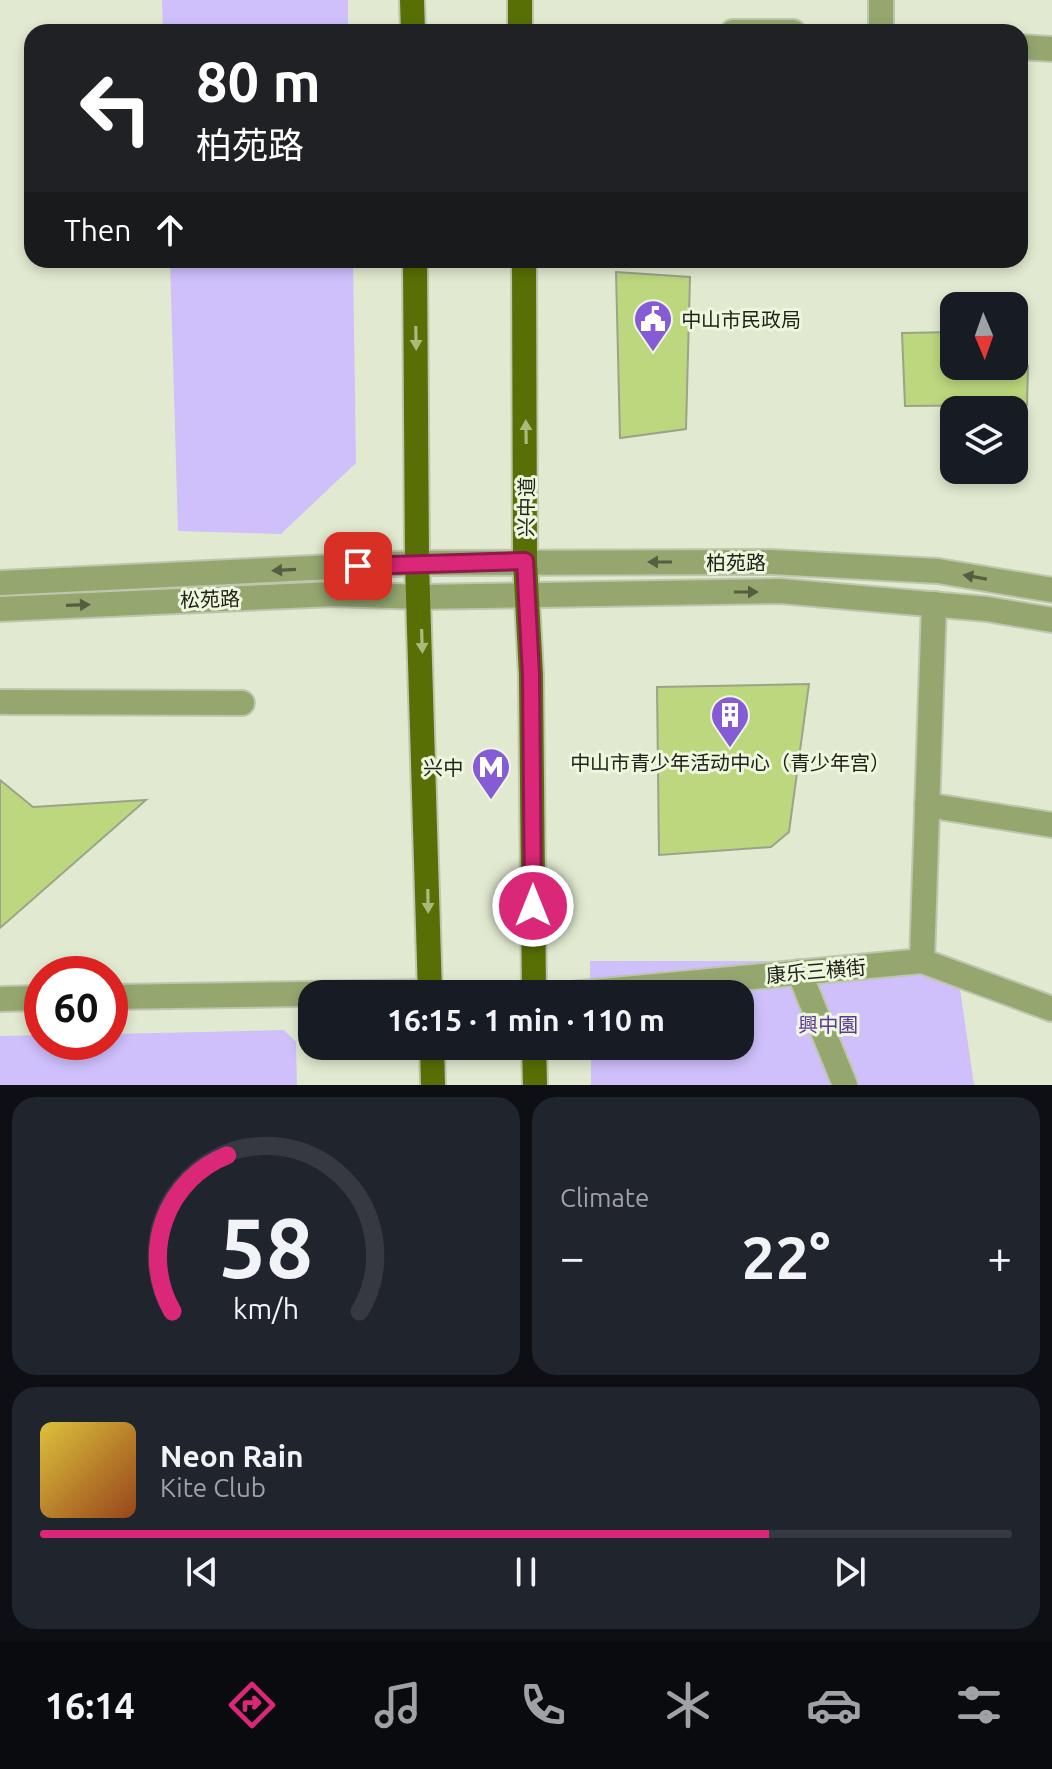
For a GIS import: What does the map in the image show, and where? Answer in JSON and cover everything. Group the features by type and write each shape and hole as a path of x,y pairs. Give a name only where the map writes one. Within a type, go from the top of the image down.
{"main road":[{"path":"412,0 413,24"},
{"path":"520,0 520,24"},
{"path":"415,268 417,563 430,980"},
{"name":"兴中道","path":"524,268 525,561 534,980"},
{"path":"432,1060 433,1085"},
{"path":"534,1060 535,1085"}],"street":[{"path":"881,0 881,24"},
{"path":"1028,48 1052,49"},
{"name":"柏苑路","path":"417,563 772,562 938,571 1052,590"},
{"name":"松苑路","path":"0,583 417,563"},
{"name":"柏苑路","path":"420,597 780,591 934,604 1052,620"},
{"name":"松苑路","path":"0,609 334,594 420,597"},
{"path":"922,961 934,604"},
{"path":"0,702 242,703"},
{"path":"927,805 1052,825"},
{"name":"康乐三横街","path":"716,980 922,961 1052,1009"},
{"path":"799,972 845,1085"},
{"path":"128,997 298,995"},
{"path":"0,999 24,998"}],"green space":[{"path":"162,0 348,0 348,24 163,24"},
{"path":"170,268 353,268 356,463 281,534 178,531"},
{"name":"興中園","path":"590,961 956,961 974,1085 591,1085 591,1060 754,1060 754,980 590,980"},
{"path":"284,1030 296,1042 297,1085 0,1085 0,1036 24,1035 24,1060 128,1060 128,1034"}],"building":[{"name":"中山市民政局","path":"616,272 690,277 686,429 620,438"},
{"path":"940,332 940,380 1028,380 1027,396 940,396 940,406 905,406 902,333"},
{"name":"中山市青少年活动中心（青少年宫）","path":"809,684 789,832 771,847 659,855 657,687"},
{"path":"0,780 33,807 146,800 0,928"}],"place":[{"name":"中山市民政局","path":"653,353"},
{"name":"中山市青少年活动中心（青少年宫）","path":"730,749"},
{"name":"兴中","path":"491,801"}],"route":[{"path":"358,566 525,561 531,675 533,906"}]}
